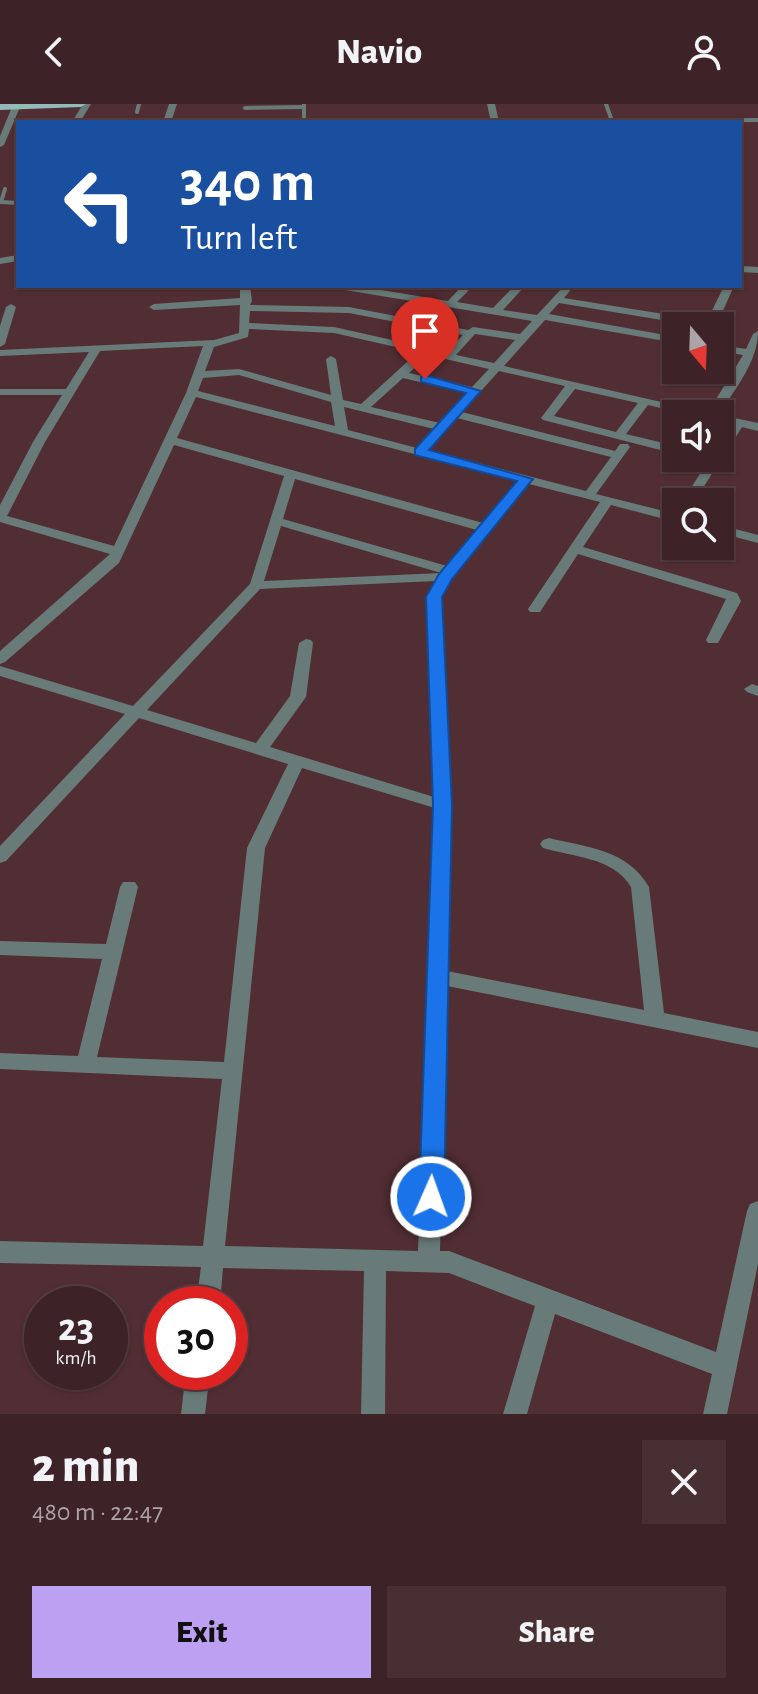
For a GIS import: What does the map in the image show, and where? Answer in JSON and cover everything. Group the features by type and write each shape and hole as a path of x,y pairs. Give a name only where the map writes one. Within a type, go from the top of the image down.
{"main road":[{"path":"0,107 81,104"}],"street":[{"path":"0,145 16,107"},
{"path":"0,353 210,342 242,337 247,304 245,288"},
{"path":"352,288 662,338"},
{"path":"451,303 466,288"},
{"path":"496,311 518,288"},
{"path":"420,452 567,288"},
{"path":"717,312 728,288"},
{"path":"557,300 662,318"},
{"path":"154,307 247,304 349,310 469,333"},
{"path":"0,344 3,324 11,307"},
{"path":"245,326 334,330 662,405"},
{"path":"448,357 469,333 477,330 523,338"},
{"path":"722,400 758,334"},
{"path":"0,659 104,571 119,552 192,393 210,342"},
{"path":"96,349 39,442 0,518 119,552"},
{"path":"734,350 749,353"},
{"path":"363,408 425,352"},
{"path":"331,359 342,431"},
{"path":"743,366 758,368"},
{"path":"198,375 239,372 442,427"},
{"path":"400,374 475,391"},
{"path":"572,385 547,418 662,447"},
{"path":"0,392 70,392"},
{"path":"192,393 662,514"},
{"path":"589,495 618,455 645,401"},
{"path":"454,414 618,455"},
{"path":"734,422 758,427"},
{"path":"734,430 739,423"},
{"path":"170,440 485,528"},
{"path":"0,857 256,585 291,473"},
{"path":"429,1260 443,805 434,609 438,587 447,574 526,479"},
{"path":"535,609 608,500"},
{"path":"277,521 447,574"},
{"path":"734,533 758,539"},
{"path":"575,549 732,596 734,601 713,640"},
{"path":"256,585 447,574"},
{"path":"259,750 298,697 306,643"},
{"path":"0,671 443,805"},
{"path":"211,1286 256,848 297,761"},
{"path":"0,833 18,837"},
{"path":"549,844 616,862 636,876 640,887 655,1020"},
{"path":"86,1063 129,887"},
{"path":"0,948 113,952"},
{"path":"438,977 758,1040"},
{"path":"0,1061 234,1071"},
{"path":"715,1414 758,1211"},
{"path":"0,1252 429,1260 468,1268 725,1367"},
{"path":"373,1414 375,1259"},
{"path":"515,1414 548,1299"},
{"path":"193,1414 196,1390"}],"lane":[{"path":"137,112 139,104"},
{"path":"245,108 304,106"},
{"path":"712,108 720,120 758,120"},
{"path":"5,189 1,202 16,203"}],"route":[{"path":"425,379 475,391 420,452 526,479 445,577 434,597 443,805 431,1197"}]}
